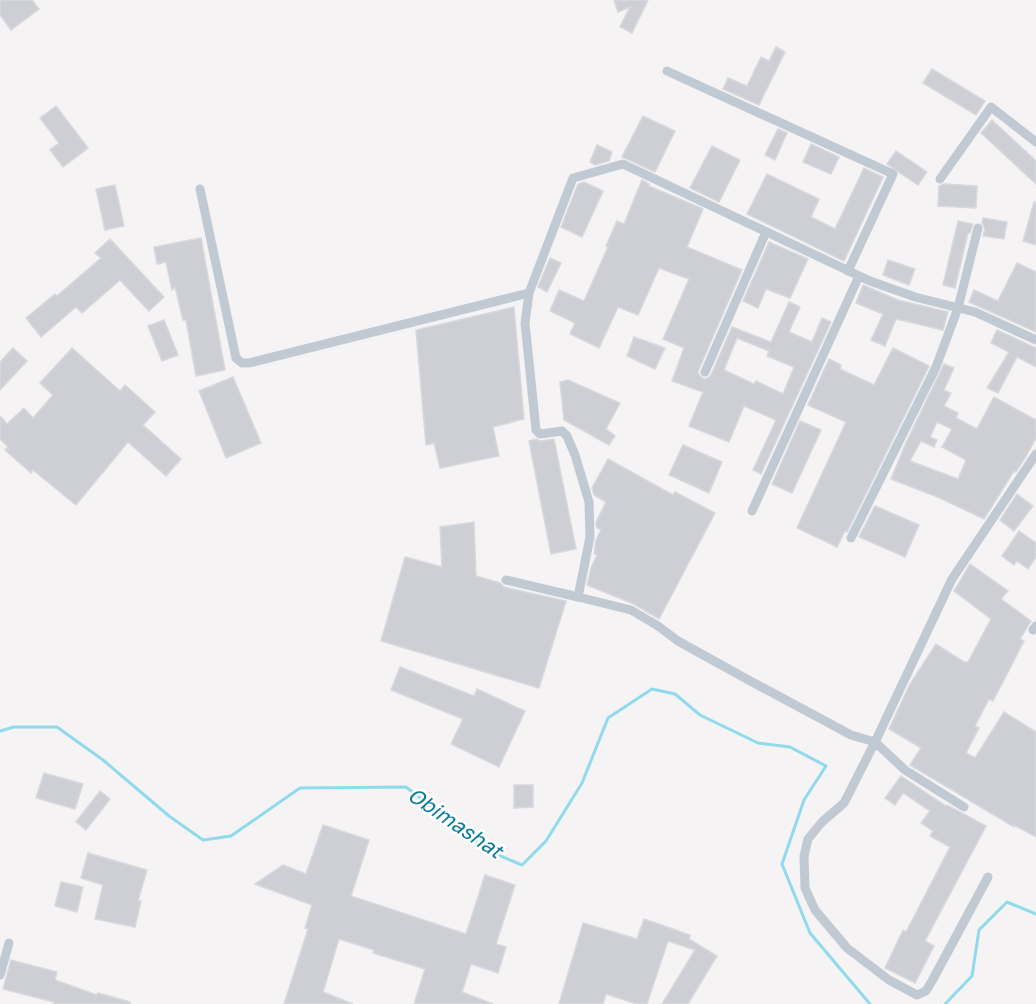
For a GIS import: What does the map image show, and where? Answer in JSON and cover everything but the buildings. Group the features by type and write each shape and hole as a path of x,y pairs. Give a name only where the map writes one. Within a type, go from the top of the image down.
{"street":[{"path":"667,71 893,174 848,271"},
{"path":"940,179 991,107 1036,142"},
{"path":"578,597 590,537 589,502 567,436 562,431 540,434 536,430 525,323 529,293 573,178 623,164 859,276 915,297 975,312 1036,340"},
{"path":"200,189 236,358 242,363 529,293"},
{"path":"851,538 936,367 958,308 978,228"},
{"path":"705,372 766,232"},
{"path":"752,511 859,276"},
{"path":"988,877 926,991 917,995 909,992 847,948 815,910 805,888 804,856 808,839 822,822 844,804 952,579 1036,454"},
{"path":"507,580 631,610 678,641 743,677 851,735 875,742 904,770 964,807"},
{"path":"0,975 9,943"}],"waterway":[{"name":"Obimashat","path":"0,731 14,727 57,727 103,760 169,816 203,840 231,836 300,788 406,787 491,852 522,865 546,841 582,783 608,718 652,689 675,694 700,715 758,743 790,747 826,766 804,800 782,864 810,933 870,1004"},
{"name":"Obimashat","path":"945,1004 972,976 979,930 1007,902 1036,914"}]}
